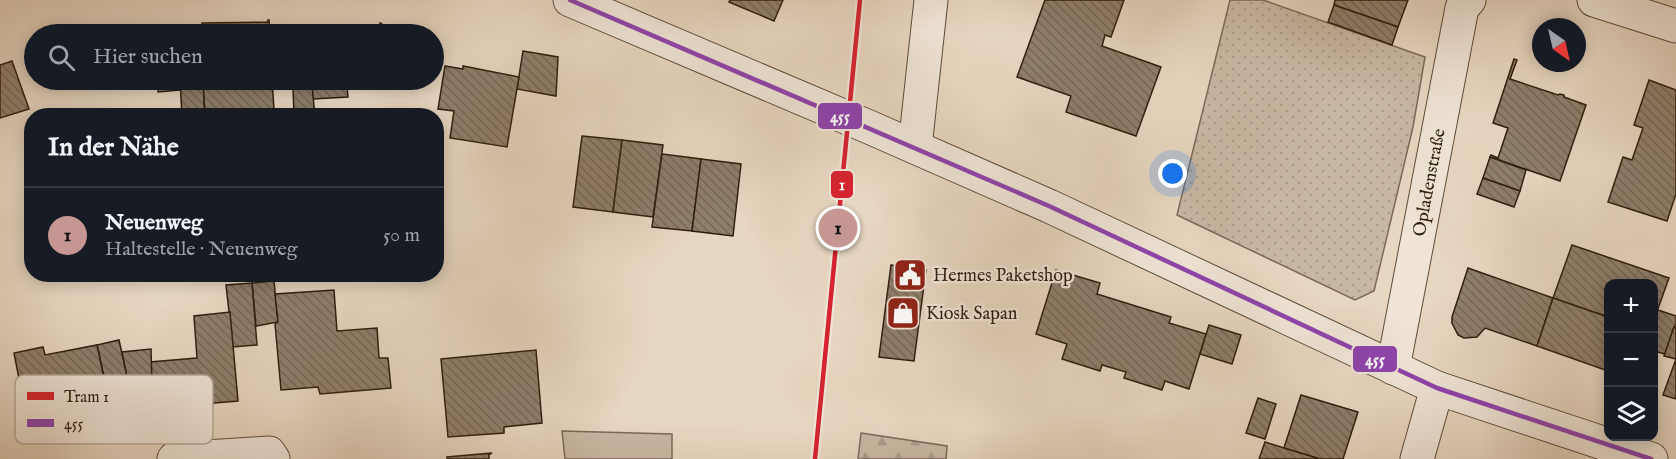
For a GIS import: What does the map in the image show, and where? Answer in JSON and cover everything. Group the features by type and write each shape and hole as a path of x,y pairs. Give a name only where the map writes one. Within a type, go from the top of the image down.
{"street":[{"path":"570,0 1049,206 1437,388 1651,459"},
{"path":"915,147 931,0"},
{"name":"Opladenstraße","path":"1393,368 1462,8 1469,0"},
{"path":"1594,0 1676,27"},
{"path":"1417,459 1437,388"},
{"path":"174,459 269,453 273,459"}],"green space":[{"path":"1230,0 1263,0 1425,57 1413,127 1374,291 1355,300 1177,215"},
{"path":"562,431 672,434 672,459 565,459"},
{"path":"861,433 947,446 946,459 858,459"}],"building":[{"path":"730,0 783,0 774,21 729,2"},
{"path":"1045,0 1124,0 1111,37 1105,35 1102,46 1161,67 1136,136 1066,112 1071,96 1017,77"},
{"path":"1335,0 1408,0 1398,27 1334,5"},
{"path":"1334,5 1398,27 1392,45 1328,22"},
{"path":"269,20 269,24 202,24 202,23 268,22"},
{"path":"523,51 558,57 556,96 517,89"},
{"path":"1514,59 1517,60 1510,79 1564,95 1564,97 1586,105 1560,181 1490,157 1491,155 1498,158 1508,128 1493,123"},
{"path":"12,61 29,108 0,118 0,65"},
{"path":"445,66 463,69 463,66 519,77 507,147 450,138 454,111 438,108 441,90 444,90"},
{"path":"1649,80 1676,90 1676,194 1667,221 1608,202 1623,157 1632,160 1643,128 1634,125"},
{"path":"181,90 204,90 205,108 182,108"},
{"path":"204,90 273,90 274,108 205,108"},
{"path":"293,90 312,90 314,108 294,108"},
{"path":"312,90 347,90 348,97 313,99"},
{"path":"582,136 622,140 613,212 573,207"},
{"path":"622,140 663,145 653,217 613,212"},
{"path":"662,154 701,159 692,231 652,227"},
{"path":"1490,157 1526,170 1520,191 1483,178"},
{"path":"701,159 741,164 733,236 692,231"},
{"path":"1483,178 1520,191 1514,207 1477,194"},
{"path":"1572,245 1669,278 1658,308 1658,279 1604,279 1604,316 1553,298"},
{"name":"Kiosk Sapan","path":"891,265 926,270 914,361 879,357"},
{"path":"1468,268 1553,298 1537,346 1485,328 1477,337 1464,338 1458,335 1452,323 1452,317"},
{"path":"1056,270 1100,283 1097,294 1171,317 1169,323 1206,334 1189,389 1165,381 1162,390 1124,378 1126,372 1102,365 1100,371 1062,359 1067,344 1036,334"},
{"path":"274,282 278,322 256,326 252,283"},
{"path":"252,283 257,345 233,347 226,285"},
{"path":"334,290 337,331 377,328 379,358 388,358 391,388 320,394 318,387 281,390 275,324 278,322 275,294"},
{"path":"1553,298 1604,316 1604,370 1537,346"},
{"path":"1658,310 1676,316 1676,325 1665,354 1658,352"},
{"path":"230,312 238,401 213,403 213,375 151,375 150,362 197,358 194,316"},
{"path":"1209,325 1241,335 1232,364 1200,354"},
{"path":"1674,327 1676,328 1676,359 1664,356"},
{"path":"119,340 127,375 104,375 97,345"},
{"path":"97,345 103,375 18,375 14,353 43,347 45,355"},
{"path":"151,349 152,375 127,375 122,352"},
{"path":"536,350 542,423 504,427 504,433 448,437 441,359"},
{"path":"1676,359 1676,399 1663,395"},
{"path":"1301,395 1358,412 1343,459 1320,459 1284,448"},
{"path":"1258,398 1276,404 1265,439 1246,433"},
{"path":"1265,442 1284,448 1320,459 1259,459"},
{"path":"492,453 489,459 447,459 447,457"}],"tram line":[{"name":"1","path":"815,459 860,0"}],"transit line":[{"name":"455","path":"570,0 1049,206 1437,388 1651,459"}],"place":[{"name":"Neuenweg","path":"838,228"},
{"name":"Hermes Paketshop","path":"910,275"},
{"name":"Kiosk Sapan","path":"903,313"}]}
